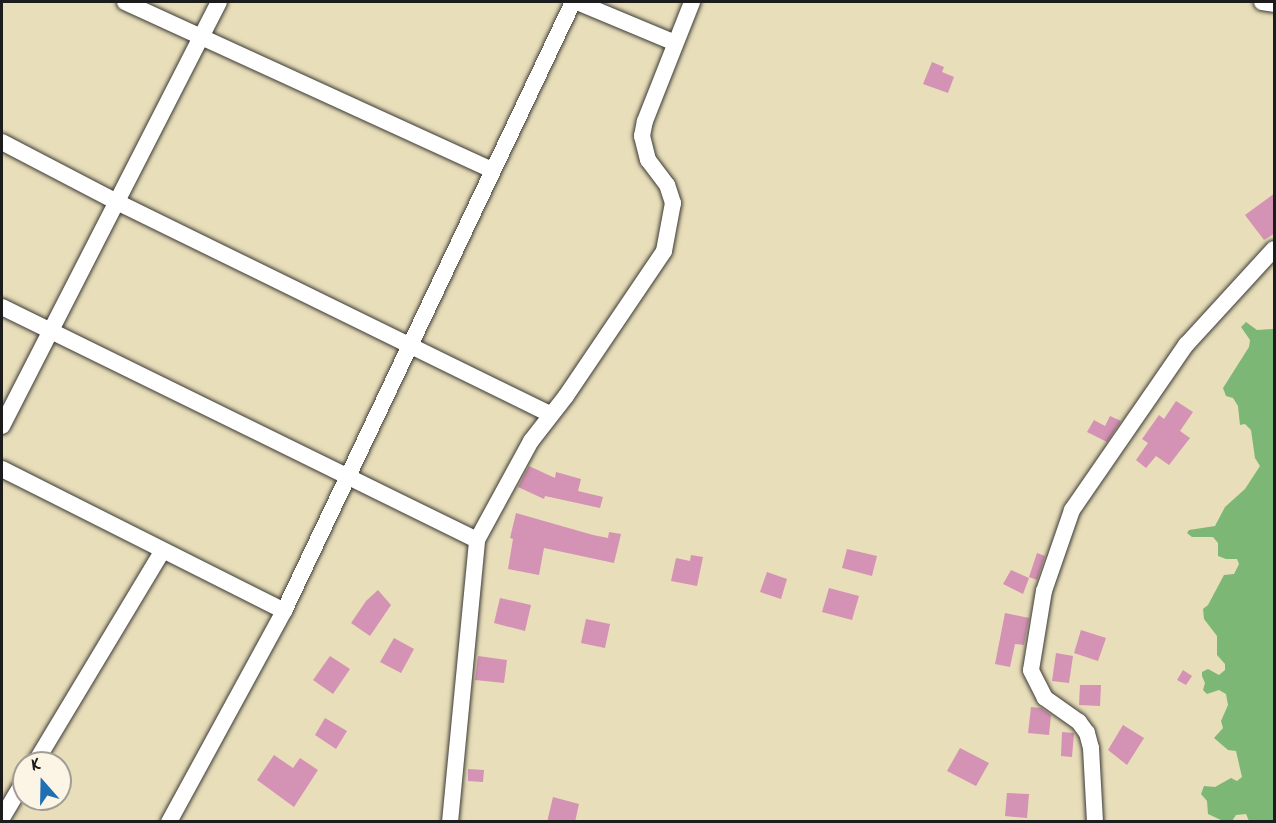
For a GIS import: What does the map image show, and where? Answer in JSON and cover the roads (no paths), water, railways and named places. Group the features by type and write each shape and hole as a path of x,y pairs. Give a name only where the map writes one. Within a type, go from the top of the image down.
{"street":[{"path":"125,2 492,170"},
{"path":"2,426 219,2"},
{"path":"169,822 284,611 492,170 575,2 675,43"},
{"path":"450,822 477,540 531,441 551,416 664,251 673,203 667,185 648,160 642,136 645,121 692,2"},
{"path":"1262,2 1275,4"},
{"path":"2,142 117,202 551,416"},
{"path":"1095,822 1091,748 1088,733 1079,722 1045,698 1031,670 1044,591 1072,510 1186,345 1275,249"},
{"path":"2,307 347,474 477,540"},
{"path":"2,469 162,552 284,611"},
{"path":"42,751 162,552"},
{"path":"2,818 12,801"}]}
